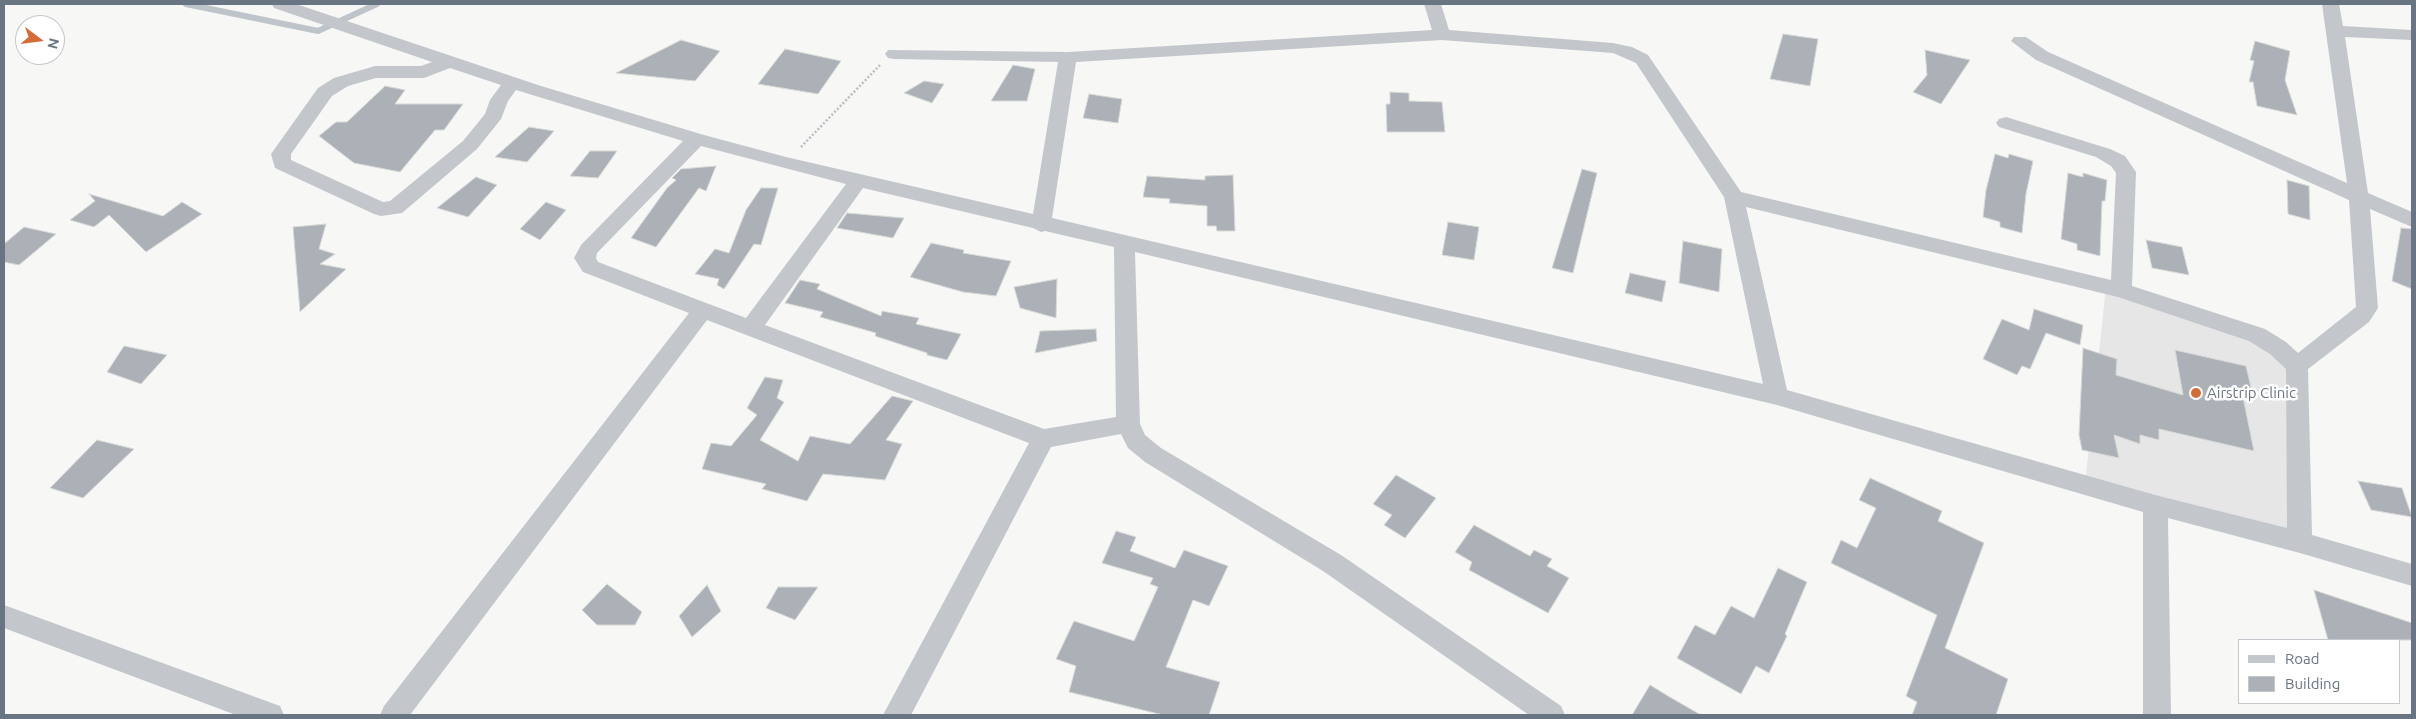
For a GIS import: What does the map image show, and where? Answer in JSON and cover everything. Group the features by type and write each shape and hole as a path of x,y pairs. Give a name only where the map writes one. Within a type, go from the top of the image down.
{"street":[{"path":"280,4 447,62 697,139 786,163 1041,225 1124,242 1777,396 2155,505 2300,542 2412,575"},
{"path":"1432,4 1442,35"},
{"path":"2297,366 2361,316 2367,308 2359,197 2331,4"},
{"path":"2334,31 2412,35"},
{"path":"894,54 1068,57 1442,35 1613,48 1642,59 1734,197 1777,396"},
{"path":"2020,41 2042,56 2412,220"},
{"path":"1041,225 1068,57"},
{"path":"447,62 424,72 375,72 341,82 325,92 281,154 282,163 382,210 395,208 470,144 494,115 499,100 512,82"},
{"path":"2006,123 2103,153 2118,161 2126,172 2121,290"},
{"path":"697,139 588,250 586,258 590,267 1043,439 1128,424"},
{"path":"751,327 858,181"},
{"path":"1734,197 2121,290 2257,335 2278,348 2297,366 2300,542"},
{"path":"1124,242 1128,424 1136,441 1153,455 1332,563 1551,715"},
{"path":"394,715 704,310"},
{"path":"897,715 1043,439"},
{"path":"2155,505 2157,715"},
{"path":"4,616 270,715"}],"path":[{"path":"786,163 886,59 894,54"}],"shaded area":[{"name":"Airstrip Clinic","path":"2106,287 2257,335 2297,366 2300,542 2085,485"}],"building":[{"path":"1783,34 1818,39 1810,86 1770,79"},
{"path":"681,40 720,51 695,81 616,73"},
{"path":"2255,41 2290,51 2285,80 2297,115 2257,106 2253,82 2249,82 2254,61 2250,60"},
{"path":"785,49 841,61 818,94 758,84"},
{"path":"1925,50 1970,60 1941,104 1913,92 1927,75"},
{"path":"1013,65 1035,69 1027,101 991,101"},
{"path":"924,81 944,84 932,103 904,93"},
{"path":"385,86 405,90 395,104 463,104 444,130 435,130 400,172 354,163 319,136 336,122 347,122"},
{"path":"1390,92 1409,93 1409,101 1442,102 1445,132 1387,132 1386,104 1390,104"},
{"path":"1089,94 1122,99 1118,123 1083,118"},
{"path":"529,127 554,131 527,162 495,157"},
{"path":"590,151 617,151 598,178 570,176"},
{"path":"1995,154 2008,158 2009,154 2033,161 2026,194 2022,233 2000,227 2000,222 1983,217 1986,190"},
{"path":"716,166 706,191 699,188 656,247 631,238 667,188 676,180 672,178 681,169"},
{"path":"1582,169 1597,173 1573,273 1552,268"},
{"path":"2068,173 2083,177 2083,173 2107,180 2105,201 2102,201 2100,256 2077,250 2077,244 2061,239"},
{"path":"1233,175 1235,231 1217,231 1216,226 1207,226 1207,206 1169,203 1170,199 1143,197 1147,176 1205,180 1205,176"},
{"path":"476,177 497,185 468,217 437,208"},
{"path":"2287,180 2309,186 2310,220 2288,214"},
{"path":"761,188 778,188 761,245 754,244 724,289 717,285 719,279 695,274 715,249 729,253 746,210"},
{"path":"89,194 163,216 182,202 202,214 146,252 109,215 94,227 70,220 95,201"},
{"path":"546,202 566,210 540,240 520,229"},
{"path":"847,213 904,218 893,238 837,228"},
{"path":"1448,222 1479,227 1474,260 1442,255"},
{"path":"326,224 319,249 335,254 320,264 346,269 300,312 293,227"},
{"path":"24,227 56,234 19,265 4,262 4,244"},
{"path":"2401,228 2412,229 2412,289 2392,281"},
{"path":"2146,240 2182,247 2189,275 2152,268"},
{"path":"1683,241 1722,249 1719,292 1679,283"},
{"path":"931,243 964,250 963,253 1011,261 996,296 963,292 910,277"},
{"path":"1630,273 1666,281 1662,302 1625,293"},
{"path":"1057,279 1056,318 1020,308 1014,287"},
{"path":"800,280 820,284 817,289 881,316 882,311 919,318 916,324 961,334 947,360 927,355 927,353 875,336 876,333 820,317 823,312 785,303"},
{"path":"2034,309 2083,325 2080,345 2046,333 2030,369 2022,366 2017,375 1983,359 2002,319 2029,330"},
{"path":"1096,329 1097,341 1035,353 1040,331"},
{"path":"124,346 167,355 141,384 107,372"},
{"path":"2083,348 2117,359 2116,375 2183,395 2175,350 2246,366 2254,400 2243,397 2254,451 2159,429 2159,440 2140,435 2140,444 2114,435 2119,458 2082,450 2079,435"},
{"path":"765,377 783,380 777,398 784,402 760,440 798,461 810,436 850,444 892,396 913,401 886,440 902,444 885,480 823,474 807,501 762,489 766,484 702,469 711,443 731,446 757,415 747,408"},
{"path":"97,440 134,449 83,498 50,488"},
{"path":"1396,475 1436,498 1405,538 1384,525 1392,515 1373,504"},
{"path":"1870,478 1942,511 1938,521 1984,543 1945,648 2008,679 1996,715 1912,715 1917,702 1906,696 1937,615 1831,563 1841,540 1857,548 1876,508 1859,500"},
{"path":"2358,481 2402,488 2412,517 2371,510"},
{"path":"1474,525 1530,556 1534,550 1552,559 1547,566 1569,578 1548,613 1469,570 1472,562 1455,552"},
{"path":"1116,531 1136,537 1130,551 1175,568 1184,550 1228,566 1209,606 1193,600 1166,667 1220,682 1209,715 1163,715 1069,692 1076,666 1056,659 1074,621 1134,641 1158,587 1150,584 1153,578 1102,563"},
{"path":"1778,568 1807,582 1785,634 1787,636 1769,673 1756,666 1741,694 1677,658 1695,625 1715,635 1731,606 1754,618"},
{"path":"607,584 642,612 635,625 597,625 582,610"},
{"path":"707,585 721,611 692,637 679,616"},
{"path":"778,587 818,587 795,620 766,608"},
{"path":"2314,590 2412,623 2412,640 2328,639"},
{"path":"1650,685 1668,696 1701,715 1632,715"}],"waterway":[{"path":"186,4 318,31 377,4"}],"place":[{"name":"Airstrip Clinic","path":"2196,393"}]}
